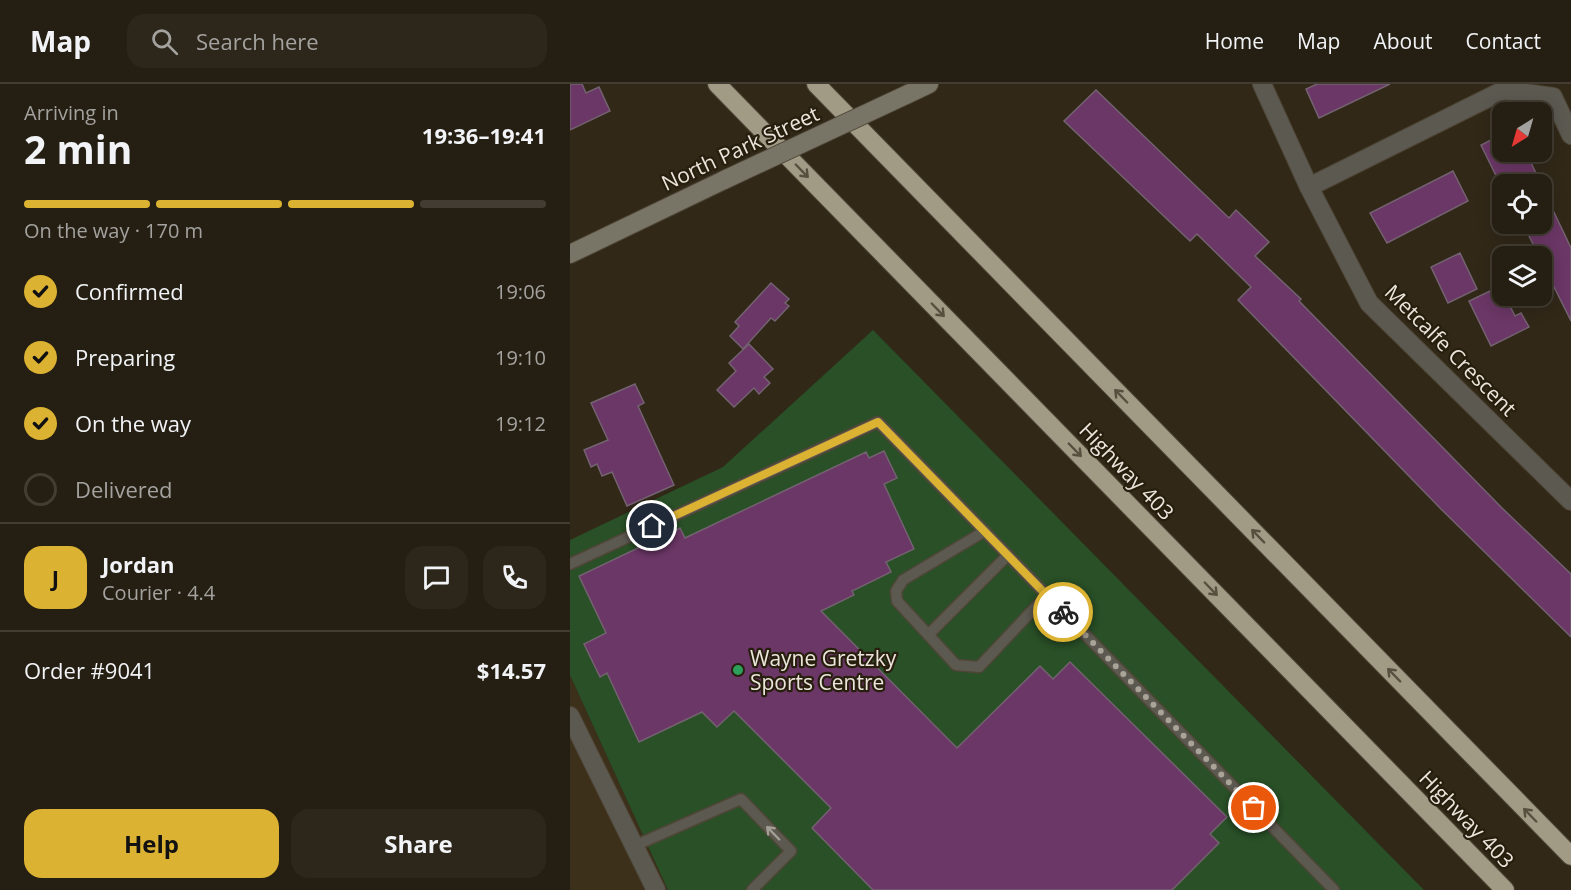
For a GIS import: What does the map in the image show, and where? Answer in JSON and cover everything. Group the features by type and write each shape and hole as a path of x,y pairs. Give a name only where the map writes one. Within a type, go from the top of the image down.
{"highway":[{"name":"Highway 403","path":"717,84 1506,890"},
{"path":"816,84 1571,856"}],"main road":[{"name":"North Park Street","path":"570,254 929,84"}],"street":[{"name":"Metcalfe Crescent","path":"1262,84 1309,187 1369,303 1571,501"},
{"path":"1309,187 1504,90 1553,98 1571,135"},
{"path":"570,716 656,890"}],"lane":[{"path":"570,564 878,422 1334,890"},
{"path":"985,531 903,580 896,591 897,601 956,665 979,667 1047,595"},
{"path":"928,635 1008,555"},
{"path":"634,846 741,799 791,851 752,890"}],"shaded area":[{"path":"570,675 668,890 570,890"}],"green space":[{"path":"873,330 1424,890 668,890 570,675 570,540 723,467"}],"building":[{"path":"570,84 582,84 586,93 599,87 610,111 570,130"},
{"path":"1317,84 1390,84 1319,118 1306,89"},
{"path":"1096,90 1229,218 1236,210 1269,242 1255,256 1301,299 1299,301 1502,508 1571,574 1571,637 1440,508 1238,300 1251,287 1197,234 1190,241 1064,121"},
{"path":"1492,140 1492,162 1531,162 1536,174 1495,174 1481,145"},
{"path":"1453,171 1468,201 1387,243 1370,213"},
{"path":"1552,208 1571,248 1571,321 1552,283 1552,246 1534,246 1528,234 1552,234"},
{"path":"1460,253 1477,289 1448,303 1431,267"},
{"path":"771,283 789,299 785,303 789,306 775,321 771,318 743,349 730,336 739,326 735,322"},
{"path":"1490,291 1492,306 1510,306 1515,316 1521,313 1529,327 1491,346 1469,301"},
{"path":"749,344 773,369 764,377 770,383 759,394 754,388 734,407 717,390 736,371 729,363"},
{"path":"635,384 644,403 638,406 674,485 627,506 612,472 602,476 597,464 591,467 584,450 608,440 591,403"},
{"name":"Wayne Gretzky Sports Centre","path":"884,451 897,478 884,484 914,549 886,562 891,572 852,591 854,595 821,611 957,748 1040,666 1053,679 1070,662 1227,817 1210,834 1219,843 1172,890 873,890 812,828 831,808 734,711 717,727 702,712 639,742 607,673 600,677 584,644 606,633 579,576 680,528 685,538 866,452 869,458"}],"way so far":[{"path":"1063,612 1254,808"}],"place":[{"name":"Wayne Gretzky Sports Centre","path":"738,670"}],"route":[{"path":"652,526 878,422 1063,612"}]}
